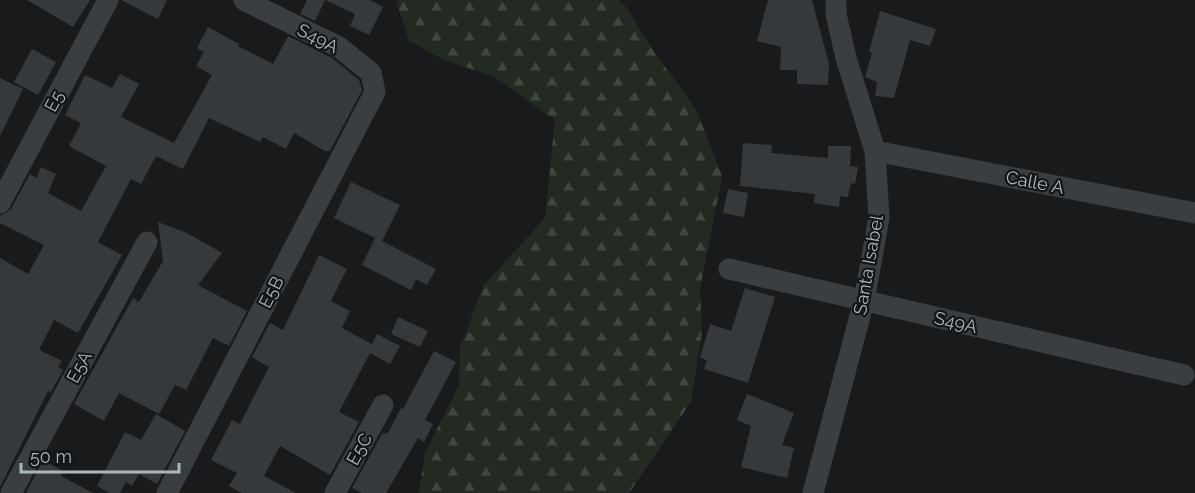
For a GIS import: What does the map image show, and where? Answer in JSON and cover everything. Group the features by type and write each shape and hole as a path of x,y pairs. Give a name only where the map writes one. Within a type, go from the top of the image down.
{"street":[{"name":"E5","path":"0,203 108,0"},
{"name":"S49A","path":"244,0 339,47 371,74 375,92"},
{"name":"Santa Isabel","path":"813,493 864,301 879,218 876,151 846,58 836,14 836,0"},
{"name":"E5B","path":"167,493 375,92"},
{"name":"Calle A","path":"876,151 1195,213"},
{"name":"E5A","path":"11,493 147,242"},
{"name":"S49A","path":"729,269 1184,375"},
{"name":"E5C","path":"336,493 383,405"}],"green space":[{"path":"396,0 618,0 627,8 652,49 696,109 722,176 700,289 702,332 691,402 629,493 419,493 425,453 459,385 460,348 483,286 545,218 555,120 493,76 444,60 409,41"}],"building":[{"path":"27,0 90,0 73,27"},
{"path":"121,0 167,0 158,19"},
{"path":"307,0 325,0 315,21 300,14"},
{"path":"325,0 370,0 383,7 369,35 350,26 355,14"},
{"path":"768,0 812,0 829,64 828,85 797,84 797,70 780,70 781,47 757,41"},
{"path":"880,11 936,29 930,46 910,40 894,98 875,96 877,82 865,77"},
{"path":"208,27 273,64 288,36 332,58 359,80 362,90 330,151 325,151 294,133 286,149 263,137 260,142 209,118 183,169 156,156 141,184 131,179 98,242 122,255 78,333 54,320 39,350 62,361 58,367 63,370 51,392 48,391 0,487 0,258 28,274 44,245 0,223 0,216 11,209 30,174 36,178 41,167 56,174 48,193 81,211 106,166 69,146 81,123 65,115 85,75 112,88 120,74 139,84 121,117 174,143 212,75 196,66 204,52 197,48"},
{"path":"32,49 56,62 38,95 14,82"},
{"path":"0,78 23,89 0,136"},
{"path":"743,143 772,145 771,153 828,158 828,146 851,146 850,166 858,167 855,184 851,183 848,197 840,196 839,207 814,203 815,194 740,186"},
{"path":"351,182 400,205 382,241 436,269 427,285 416,279 411,290 362,265 375,238 334,218"},
{"path":"728,189 748,193 744,217 723,213"},
{"path":"158,222 187,233 222,253 198,285 247,311 229,346 213,338 186,390 175,385 159,414 119,393 104,421 74,404 133,298 139,302 163,261"},
{"path":"319,255 347,269 331,301 350,311 342,328 372,344 377,334 400,346 390,364 370,353 339,412 359,422 330,475 280,446 264,476 296,493 242,493 229,486 237,473 211,460 232,420 240,424 269,367 252,357 270,323 283,330"},
{"path":"745,288 775,297 748,383 704,369 707,360 700,358 710,324 731,331"},
{"path":"398,317 428,331 420,347 391,334"},
{"path":"434,351 456,362 425,420 433,424 424,442 418,438 386,493 362,493 352,488 382,434 388,433 401,408 403,409"},
{"path":"747,394 794,413 782,445 794,448 787,478 741,467 751,426 737,420"},
{"path":"156,414 185,431 157,484 139,474 132,486 126,482 120,493 110,493 97,486 125,432 141,440"},
{"path":"43,460 63,471 61,476 93,493 26,493"}]}
